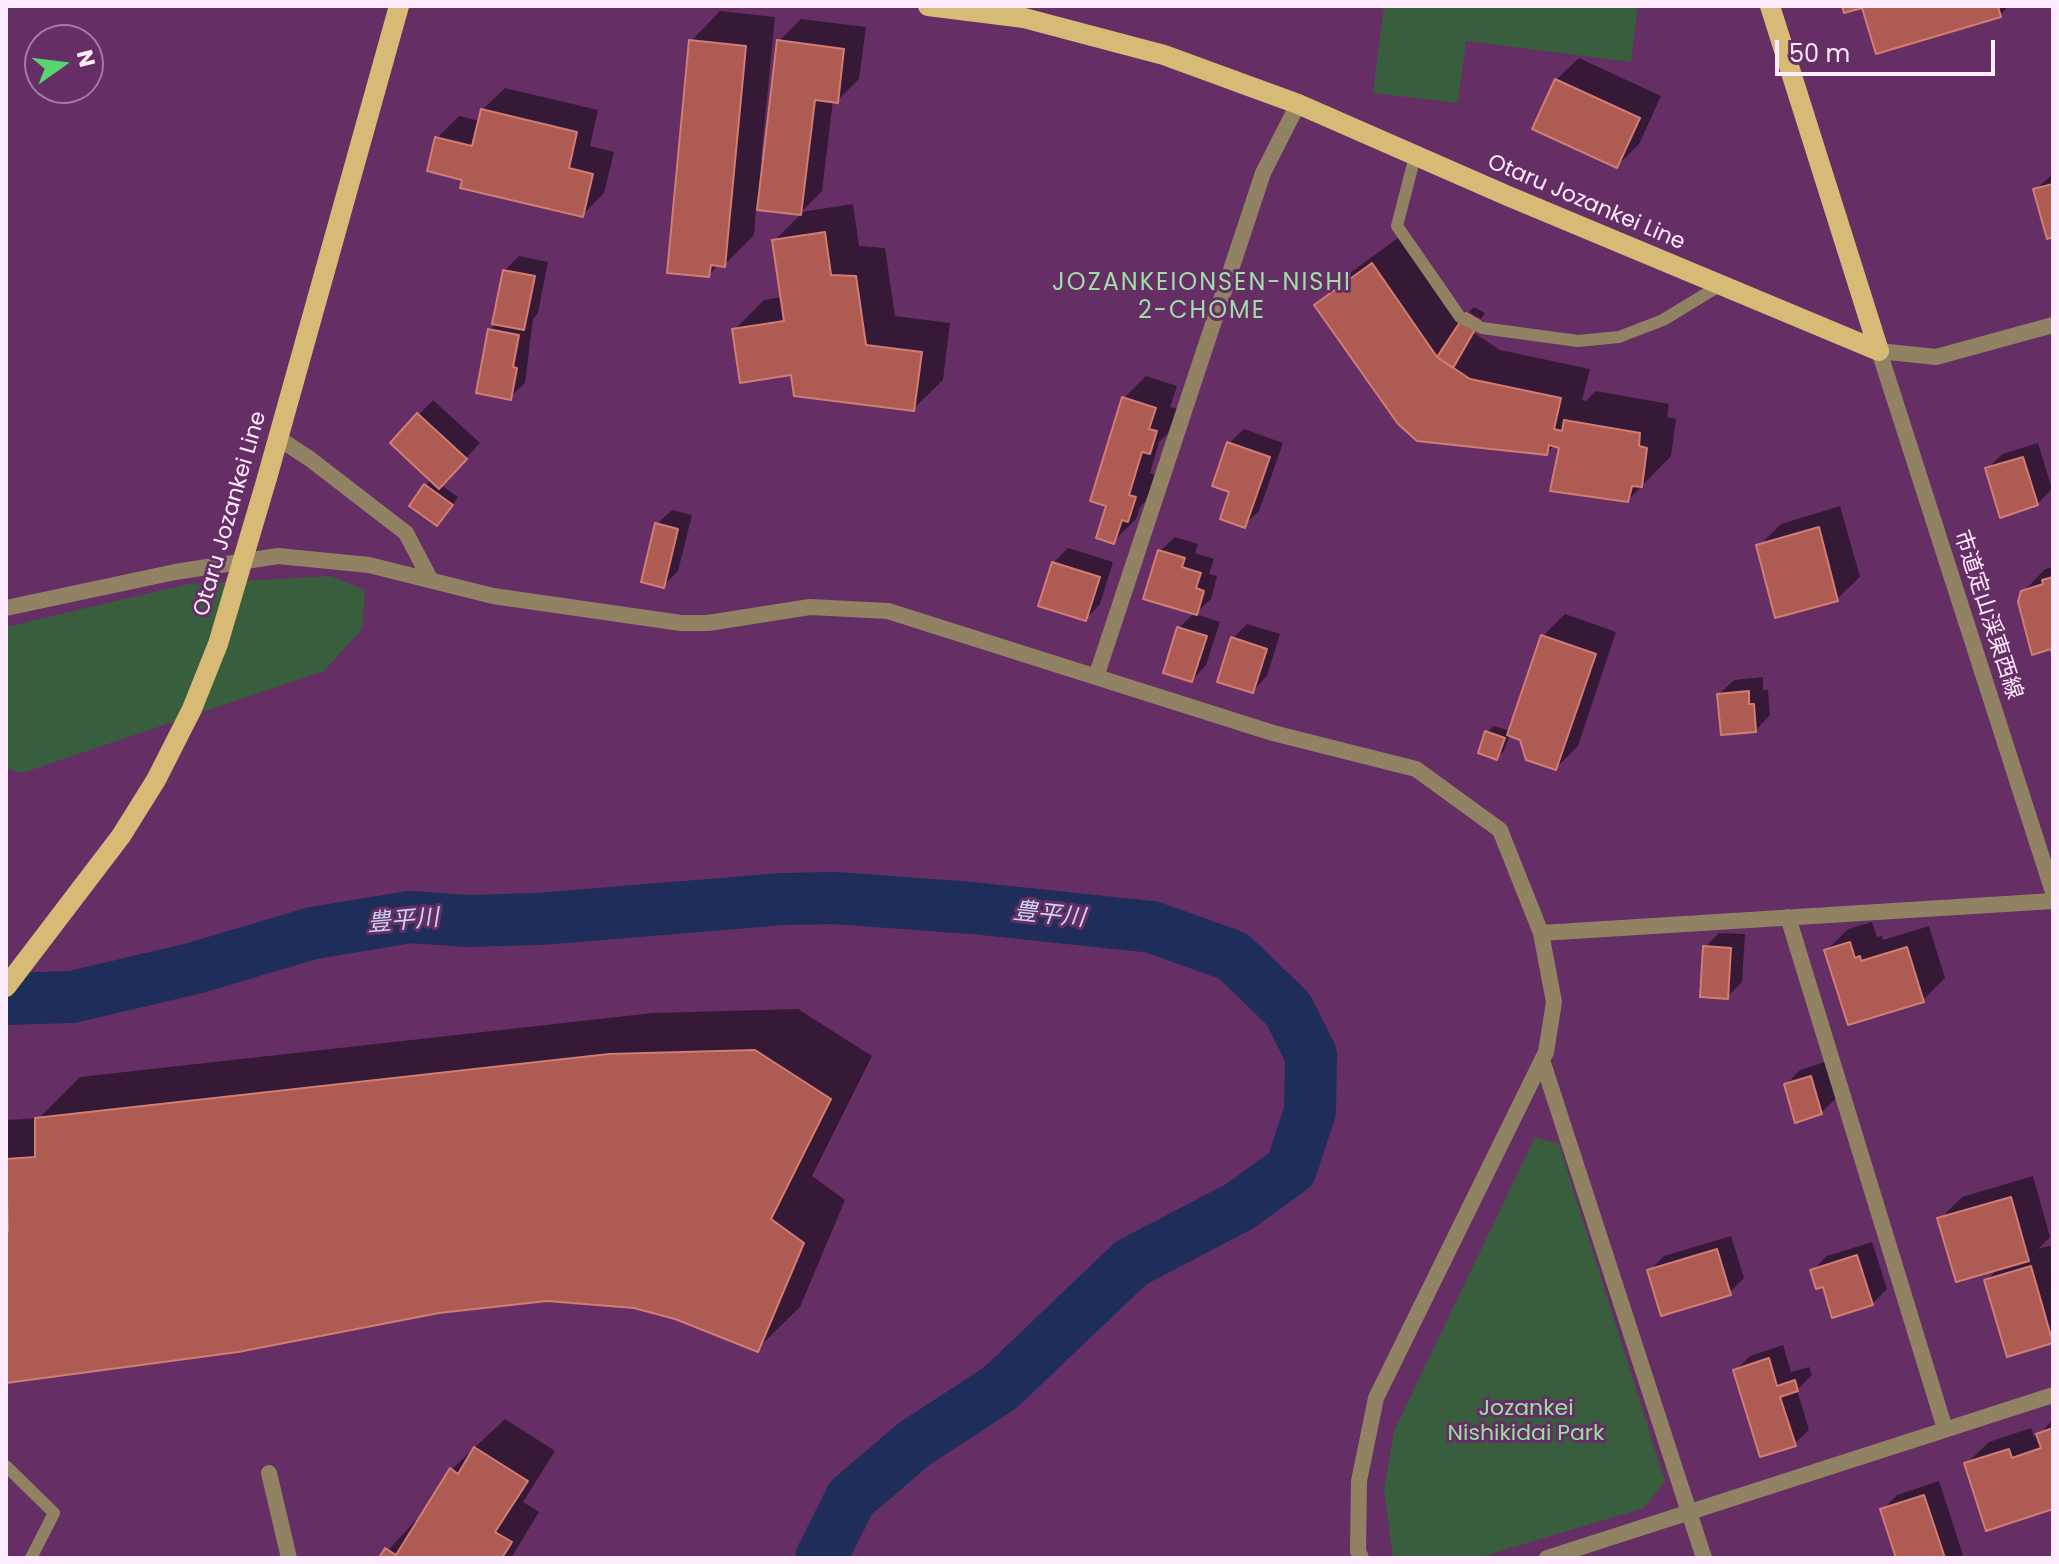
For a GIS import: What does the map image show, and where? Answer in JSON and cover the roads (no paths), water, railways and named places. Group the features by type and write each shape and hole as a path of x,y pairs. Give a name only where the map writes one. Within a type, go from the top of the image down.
{"main road":[{"name":"Otaru Jozankei Line","path":"6,987 121,836 156,780 192,709 218,644 267,478 399,6"},
{"name":"Otaru Jozankei Line","path":"928,6 1024,18 1164,55 1298,104 1719,286 1879,351"},
{"path":"1770,6 1879,351"}],"street":[{"path":"1096,677 1263,173 1298,104"},
{"path":"1879,351 1936,357 2053,325"},
{"name":"市道定山渓東西線","path":"1879,351 2053,892"},
{"path":"278,438 406,533 430,579"},
{"path":"6,608 175,572 278,556 369,565 493,596 681,623 708,623 810,607 888,611 1273,733 1416,769 1500,830 1541,933 1554,1002 1542,1060 1376,1398 1359,1481 1358,1551 1361,1558"},
{"path":"1541,933 2053,901"},
{"path":"1788,917 1945,1429"},
{"path":"1542,1060 1704,1558"},
{"path":"1547,1558 2053,1395"},
{"path":"269,1473 289,1558"}],"lane":[{"path":"1415,156 1397,226 1460,317 1482,328 1578,341 1619,337 1663,320 1719,286"},
{"path":"6,1466 54,1513 31,1558"}],"waterway":[{"name":"豊平川","path":"6,999 72,997 195,968 313,933 410,917 468,921 539,919 783,899 835,898 972,908 1152,927 1233,956 1288,1009 1311,1055 1310,1111 1291,1169 1240,1206 1131,1263 1000,1388 914,1444 851,1498 821,1558"}],"district":[{"name":"JOZANKEIONSEN-NISHI 2-CHOME","path":"1202,298"}],"park label":[{"name":"Jozankei Nishikidai Park","path":"1526,1422"}]}
